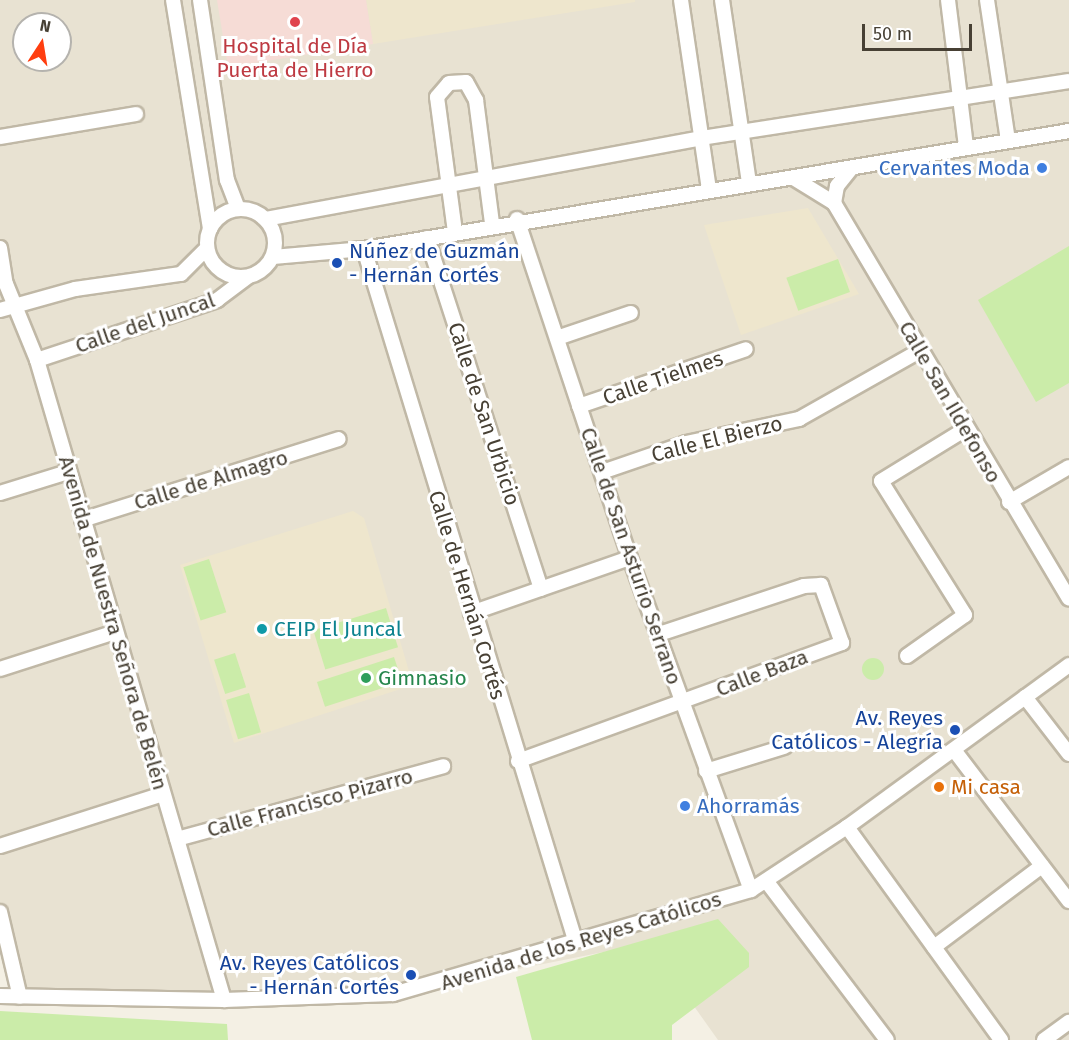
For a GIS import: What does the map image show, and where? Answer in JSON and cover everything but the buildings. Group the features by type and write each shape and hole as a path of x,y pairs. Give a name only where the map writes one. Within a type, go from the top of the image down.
{"street":[{"path":"173,0 210,229 207,248 225,274 247,277 273,257 364,249 517,219 851,169 966,146 1069,131"},
{"path":"200,0 227,180 238,209"},
{"path":"681,0 709,190"},
{"path":"722,0 749,183"},
{"path":"948,0 966,146"},
{"path":"987,0 1008,140"},
{"path":"210,229 218,218 238,209 265,219 701,138 1069,81"},
{"path":"456,232 447,184 437,97 449,83 466,82 476,100 492,224"},
{"path":"0,137 136,114"},
{"path":"834,203 837,186 851,169"},
{"name":"Calle San Ildefonso","path":"794,178 814,186 834,203 964,430 1069,599"},
{"path":"265,219 274,234 273,257"},
{"name":"Calle de San Asturio Serrano","path":"517,219 630,558 751,890"},
{"name":"Calle de San Urbicio","path":"427,238 541,589"},
{"name":"Avenida de Nuestra Señora de Belén","path":"0,248 15,308 37,360 224,1000"},
{"name":"Calle del Juncal","path":"0,310 15,308 75,290 181,274 207,248"},
{"name":"Calle de Hernán Cortés","path":"364,249 471,613 575,940"},
{"name":"Calle del Juncal","path":"37,360 208,303 234,291 247,277"},
{"path":"556,338 631,313"},
{"name":"Calle Tielmes","path":"579,406 746,349"},
{"name":"Calle El Bierzo","path":"602,472 686,443 799,419 920,351"},
{"path":"907,656 965,615 881,481 964,430"},
{"name":"Calle de Almagro","path":"82,520 339,439"},
{"path":"1009,502 1069,467"},
{"path":"0,494 68,472"},
{"path":"471,613 630,558"},
{"name":"Calle Baza","path":"518,760 682,704 842,643 820,585 804,586 659,634"},
{"path":"0,669 116,632"},
{"name":"Avenida de los Reyes Católicos","path":"0,996 224,1000 393,994 751,890 767,882 847,827 1069,665"},
{"path":"1025,697 1069,754"},
{"path":"706,771 784,747"},
{"path":"954,750 1069,901"},
{"name":"Calle Francisco Pizarro","path":"177,839 443,766"},
{"path":"0,846 163,794"},
{"path":"847,827 1001,1040"},
{"path":"934,947 1042,866"},
{"path":"767,882 887,1040"},
{"path":"0,912 20,997"},
{"path":"1044,1040 1069,1022"}],"shaded area":[{"path":"0,0 1069,0 1069,1040 718,1040 649,943 393,994 20,997 0,912"},
{"name":"Hospital de Día Puerta de Hierro","path":"217,0 366,0 373,44 228,67"},
{"path":"366,0 635,0 635,2 373,44"},
{"path":"808,208 859,294 741,335 704,225"},
{"path":"353,511 364,518 413,685 234,743 180,565"}],"green space":[{"path":"1069,246 1069,383 1036,402 978,300"},
{"path":"838,259 850,292 798,311 786,278"},
{"path":"209,559 226,612 201,621 183,567"},
{"path":"386,608 398,647 325,669 313,630"},
{"path":"235,653 246,687 225,694 214,660"},
{"name":"Gimnasio","path":"394,657 402,682 325,707 317,682"},
{"path":"869,658 877,658 884,665 884,673 877,680 869,680 862,673 862,665"},
{"path":"249,693 261,732 238,739 226,700"},
{"path":"718,919 749,953 749,967 672,1025 672,1040 532,1040 516,977"},
{"path":"0,1011 227,1024 228,1040 0,1040"}],"place":[{"name":"Hospital de Día Puerta de Hierro","path":"295,22"},
{"name":"Cervantes Moda","path":"1042,168"},
{"name":"Núñez de Guzmán - Hernán Cortés","path":"337,263"},
{"name":"CEIP El Juncal","path":"262,629"},
{"name":"Gimnasio","path":"366,678"},
{"name":"Av. Reyes Católicos - Alegría","path":"955,730"},
{"name":"Mi casa","path":"939,787"},
{"name":"Ahorramás","path":"685,806"},
{"name":"Av. Reyes Católicos - Hernán Cortés","path":"411,975"}]}
